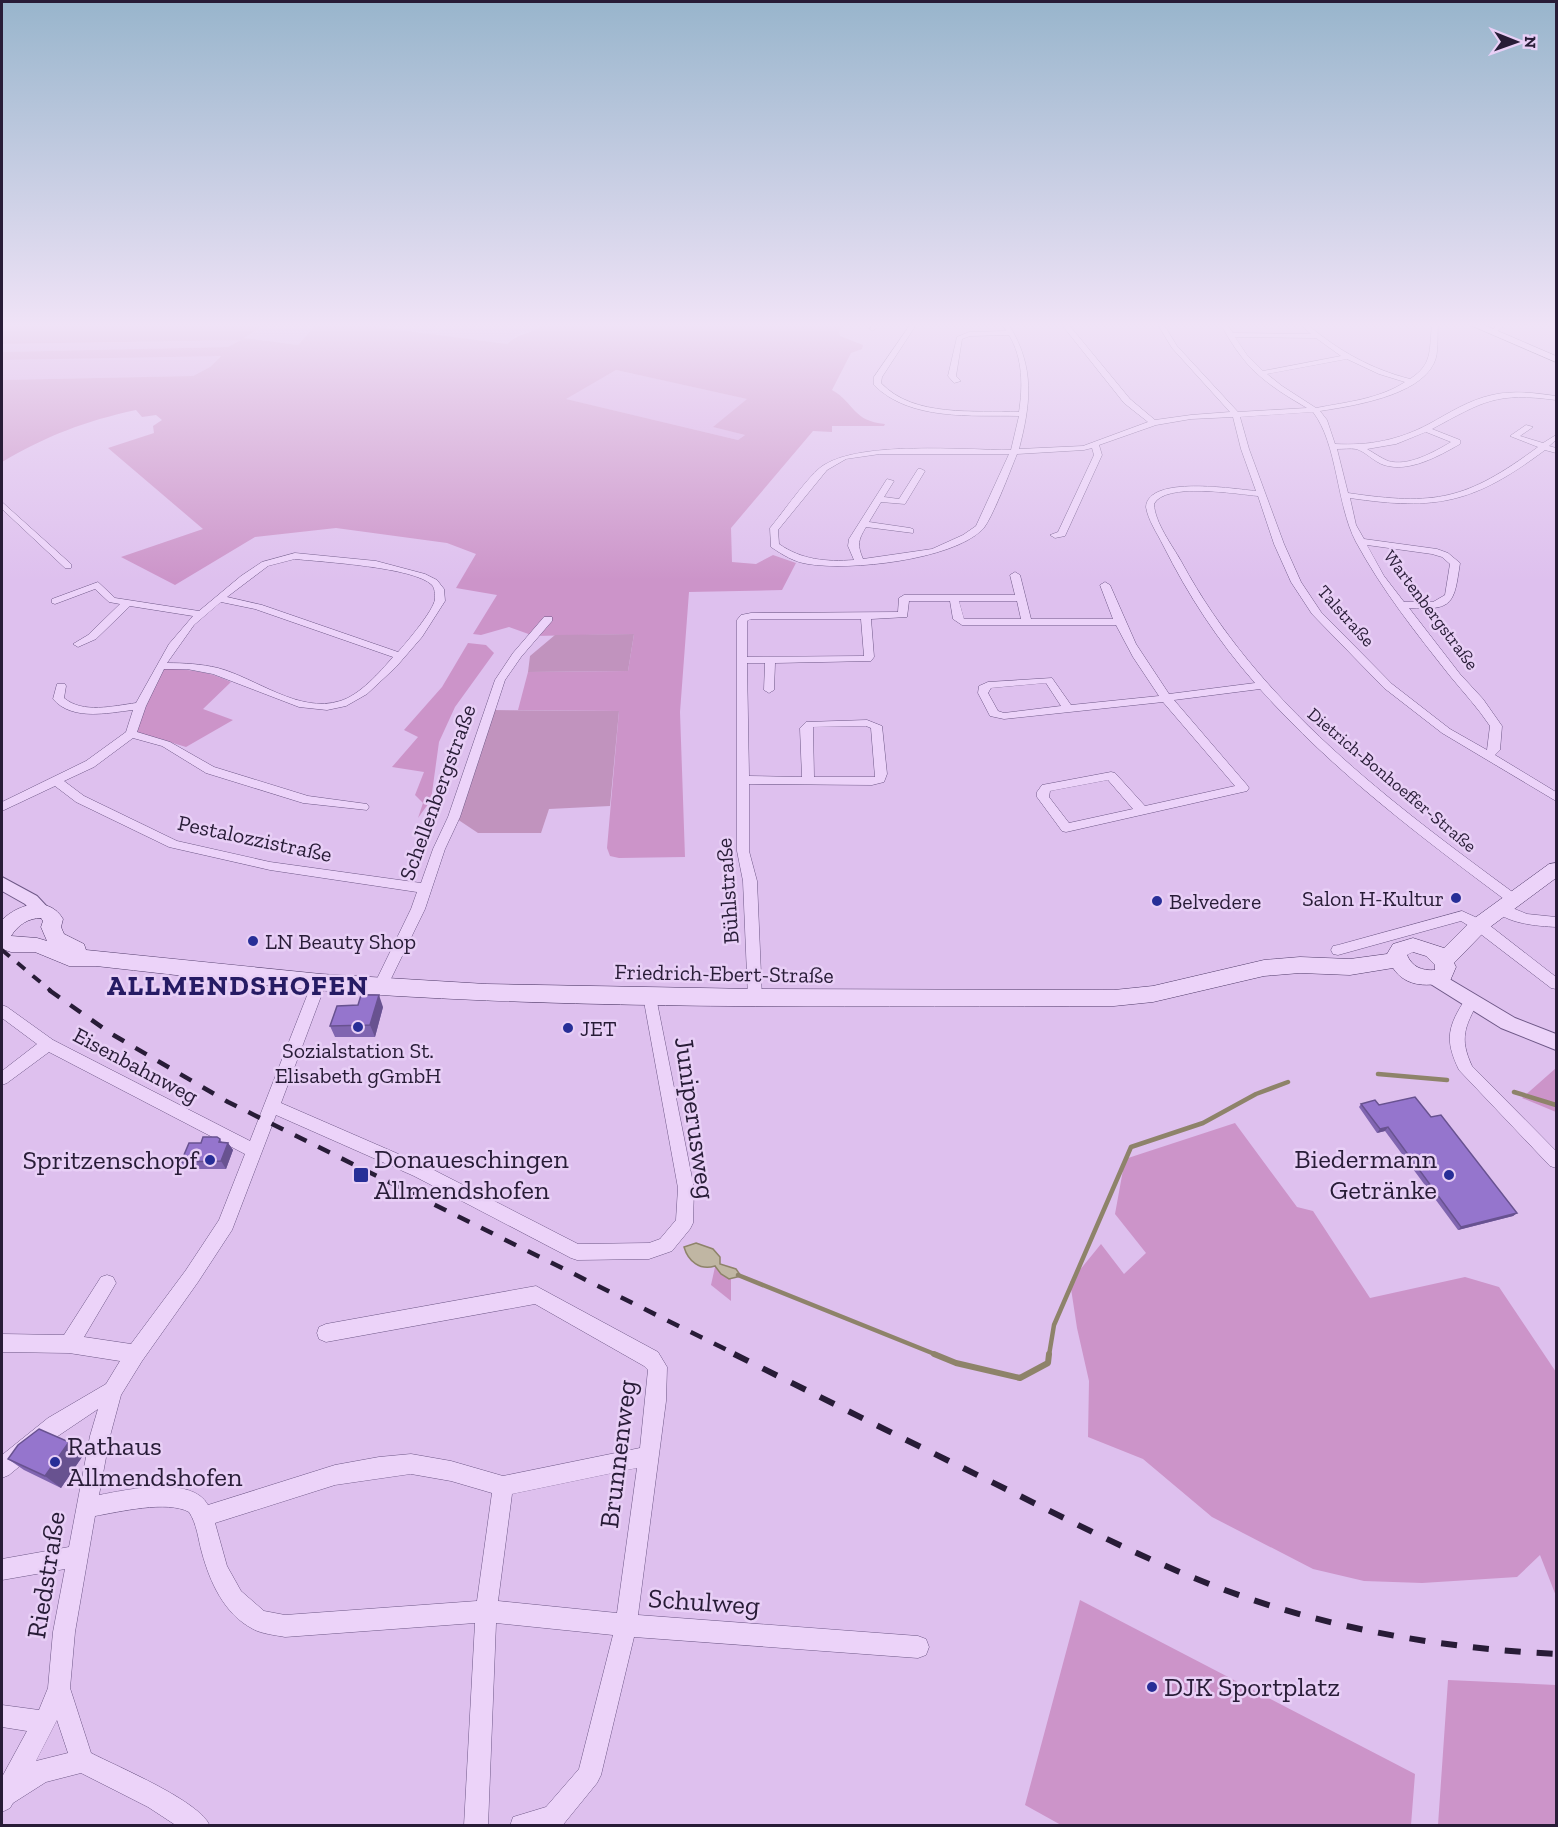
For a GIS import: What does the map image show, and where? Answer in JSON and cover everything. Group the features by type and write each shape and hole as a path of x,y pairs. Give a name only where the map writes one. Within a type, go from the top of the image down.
{"main road":[{"path":"1404,966 1400,949 1406,946 1422,946 1439,965 1472,930 1557,869"},
{"path":"4,932 24,914 47,920 43,936 27,944"},
{"name":"Friedrich-Ebert-Straße","path":"47,920 56,939 96,958"},
{"name":"Friedrich-Ebert-Straße","path":"4,932 11,945 37,945 69,958 96,958 319,983 650,996 1114,998 1153,994 1264,968 1344,958 1363,971 1404,966 1419,977 1439,965"}],"street":[{"path":"953,410 1024,414"},
{"path":"1024,410 1014,452 987,516 980,527 966,537 934,551 859,562 801,560 789,557 774,545 773,530 824,468 844,457 880,452 1014,452 1066,451 1095,446 1154,423 1236,414 1310,410"},
{"path":"1136,410 1154,423"},
{"name":"Talstraße","path":"1233,410 1236,414 1261,494 1296,582 1317,614 1388,686 1418,711 1557,797"},
{"name":"Wartenbergstraße","path":"1315,410 1323,420 1332,446 1352,525 1380,577 1456,676 1491,716 1496,726 1494,750 1488,756"},
{"path":"1332,446 1361,448 1392,442 1426,429 1462,410"},
{"path":"1529,427 1514,436 1557,451"},
{"path":"1361,448 1383,462 1393,464 1430,456 1457,442 1426,429"},
{"path":"1345,495 1398,502 1430,502 1450,499 1488,483 1557,437"},
{"path":"1055,535 1062,534 1073,512 1098,455 1095,446"},
{"path":"879,499 902,502 921,471"},
{"path":"859,562 852,546 890,481"},
{"name":"Dietrich-Bonhoeffer-Straße","path":"1261,494 1172,490 1152,498 1149,505 1150,513 1184,577 1215,626 1263,685 1305,730 1338,760 1506,904"},
{"path":"2,505 68,566"},
{"path":"863,524 910,531"},
{"path":"1360,541 1434,551 1445,555 1455,563 1450,596 1447,600 1435,605 1401,605"},
{"path":"2,807 56,782 110,752 131,734 140,706 160,666 179,637 244,578 265,564 295,556 376,564 410,572 434,582 439,589 440,601 433,614 400,656 355,699 327,707 299,704 216,671 187,666 160,666"},
{"path":"1015,575 1027,622"},
{"path":"55,601 98,585 101,592 112,600 126,604 202,614"},
{"path":"1106,585 1118,622 1133,654 1166,698 1243,788 1066,828 1043,797 1042,792 1046,788 1111,776 1141,810"},
{"name":"Bühlstraße","path":"755,998 750,881 743,851 742,620 745,617 899,616 904,613 904,598 954,598"},
{"path":"1021,598 954,598 958,619 962,622 1118,622"},
{"path":"220,599 258,607 400,656"},
{"path":"78,644 92,637 126,604"},
{"path":"742,660 867,659 869,657 866,616"},
{"name":"Schellenbergstraße","path":"380,987 418,909 439,849 454,818 500,680 517,655 548,619"},
{"path":"770,660 770,690"},
{"path":"1068,709 1048,680 988,685 983,688 983,693 994,714 998,716 1068,709 1166,698 1263,685"},
{"path":"61,686 58,699 64,706 77,710 140,706"},
{"path":"743,780 808,780 880,779 876,726 867,723 810,724 806,728 808,780"},
{"path":"131,734 166,744 210,770 307,800 363,807"},
{"name":"Pestalozzistraße","path":"56,782 80,799 173,844 270,866 424,888"},
{"name":"Friedrich-Ebert-Straße","path":"2,883 31,900 47,920"},
{"path":"2,890 17,905 16,915 4,932"},
{"path":"1506,904 1514,916 1531,921 1557,922"},
{"name":"Friedrich-Ebert-Straße","path":"1344,958 1462,916 1472,930 1557,984"},
{"path":"1439,965 1466,1010 1557,1042"},
{"name":"Riedstraße","path":"4,1798 45,1722 59,1688 64,1632 77,1556 100,1436 113,1391 135,1354 192,1276 226,1224 319,983"},
{"name":"Juniperusweg","path":"271,1106 420,1171 577,1252 649,1251 666,1245 684,1223 686,1188 650,996"},
{"path":"1466,1010 1454,1036 1457,1051 1467,1070 1557,1161"},
{"name":"Eisenbahnweg","path":"2,1011 48,1044 254,1151"},
{"path":"2,1079 48,1044"},
{"path":"69,1344 107,1283"},
{"name":"Brunnenweg","path":"326,1333 536,1295 651,1359 658,1367 649,1456 626,1625 589,1775 553,1817 522,1826"},
{"path":"2,1343 69,1344 135,1354"},
{"path":"2,1468 40,1434 79,1408 113,1391"},
{"path":"86,1507 165,1497 183,1499 196,1505 203,1517 335,1475 378,1467 411,1464 451,1471 503,1486 649,1456"},
{"path":"476,1826 486,1611 503,1486"},
{"name":"Schulweg","path":"203,1517 217,1570 233,1599 259,1621 285,1626 486,1611 626,1625 918,1647"},
{"path":"2,1569 77,1556"},
{"path":"59,1688 82,1761 110,1777 175,1807 198,1826"},
{"path":"2,1716 45,1722"},
{"path":"4,1798 41,1771 82,1761"}],"shaded area":[{"path":"2,410 135,410 66,430 2,462"},
{"path":"136,410 613,410 738,440 745,435 713,427 733,410 855,410 866,419 885,424 884,426 832,426 832,432 813,431 731,528 732,562 756,564 773,555 796,563 782,590 689,592 680,712 685,857 619,858 610,856 607,848 619,711 518,710 528,672 628,671 634,634 534,636 509,627 481,635 473,634 497,595 456,588 476,554 447,543 336,528 255,537 175,585 121,557 203,529 108,448 154,433 153,426 162,420 156,415 142,417"},
{"path":"613,410 734,410 714,427 745,435 738,440"},
{"path":"634,634 628,671 528,672 530,656 555,635"},
{"path":"468,643 486,645 494,653 455,707 439,742 431,800 418,818 423,803 415,795 424,772 392,767 418,737 404,730 442,687"},
{"path":"163,669 198,671 231,682 203,709 233,720 186,747 136,732 144,706"},
{"path":"491,710 619,711 610,806 549,809 541,833 478,833 457,819"},
{"path":"1556,1068 1556,1112 1522,1098"},
{"path":"1235,1123 1297,1207 1313,1211 1370,1298 1465,1277 1499,1287 1556,1372 1556,1596 1540,1555 1517,1577 1422,1583 1364,1581 1313,1569 1212,1517 1143,1459 1088,1437 1089,1381 1070,1282 1101,1244 1124,1274 1146,1253 1115,1214 1125,1159"},
{"path":"696,1243 713,1249 720,1257 720,1264 736,1269 741,1276 729,1279 715,1266 704,1267 695,1264 688,1257 684,1247"},
{"path":"715,1267 731,1274 731,1301 711,1285"},
{"name":"DJK Sportplatz","path":"1080,1600 1415,1774 1411,1825 1061,1825 1025,1805"},
{"path":"1448,1680 1556,1685 1556,1825 1438,1825"}],"building":[{"path":"361,995 379,995 370,1025 330,1026 337,1006 358,1005"},
{"name":"Biedermann Getränke","path":"1415,1097 1431,1117 1441,1115 1517,1213 1461,1227 1388,1127 1380,1129 1361,1104 1375,1100 1379,1105"},
{"path":"203,1137 217,1137 220,1139 219,1142 228,1143 221,1161 181,1162 189,1143 201,1143"},
{"path":"39,1429 69,1442 45,1476 8,1459 18,1445"}],"waterway":[{"path":"1378,1074 1447,1080"},
{"path":"1049,1355 1054,1325 1131,1147 1203,1123 1256,1094 1288,1082"},
{"path":"1514,1092 1556,1105"},
{"path":"738,1275 937,1355"},
{"path":"934,1354 956,1363 1020,1378 1048,1363 1049,1354"}],"railway":[{"path":"2,950 51,991"},
{"path":"49,990 110,1033 228,1102 737,1355"},
{"path":"734,1354 1107,1539 1241,1596 1310,1617 1379,1633 1449,1644 1556,1654"}],"place":[{"name":"Salon H-Kultur","path":"1456,898"},
{"name":"Belvedere","path":"1157,901"},
{"name":"LN Beauty Shop","path":"253,941"},
{"name":"Sozialstation St. Elisabeth gGmbH","path":"358,1027"},
{"name":"JET","path":"568,1028"},
{"name":"Spritzenschopf","path":"210,1160"},
{"name":"Donaueschingen Allmendshofen","path":"361,1175"},
{"name":"Biedermann Getränke","path":"1449,1175"},
{"name":"Rathaus Allmendshofen","path":"55,1462"},
{"name":"DJK Sportplatz","path":"1152,1687"}],"district":[{"name":"ALLMENDSHOFEN","path":"238,985"}]}
